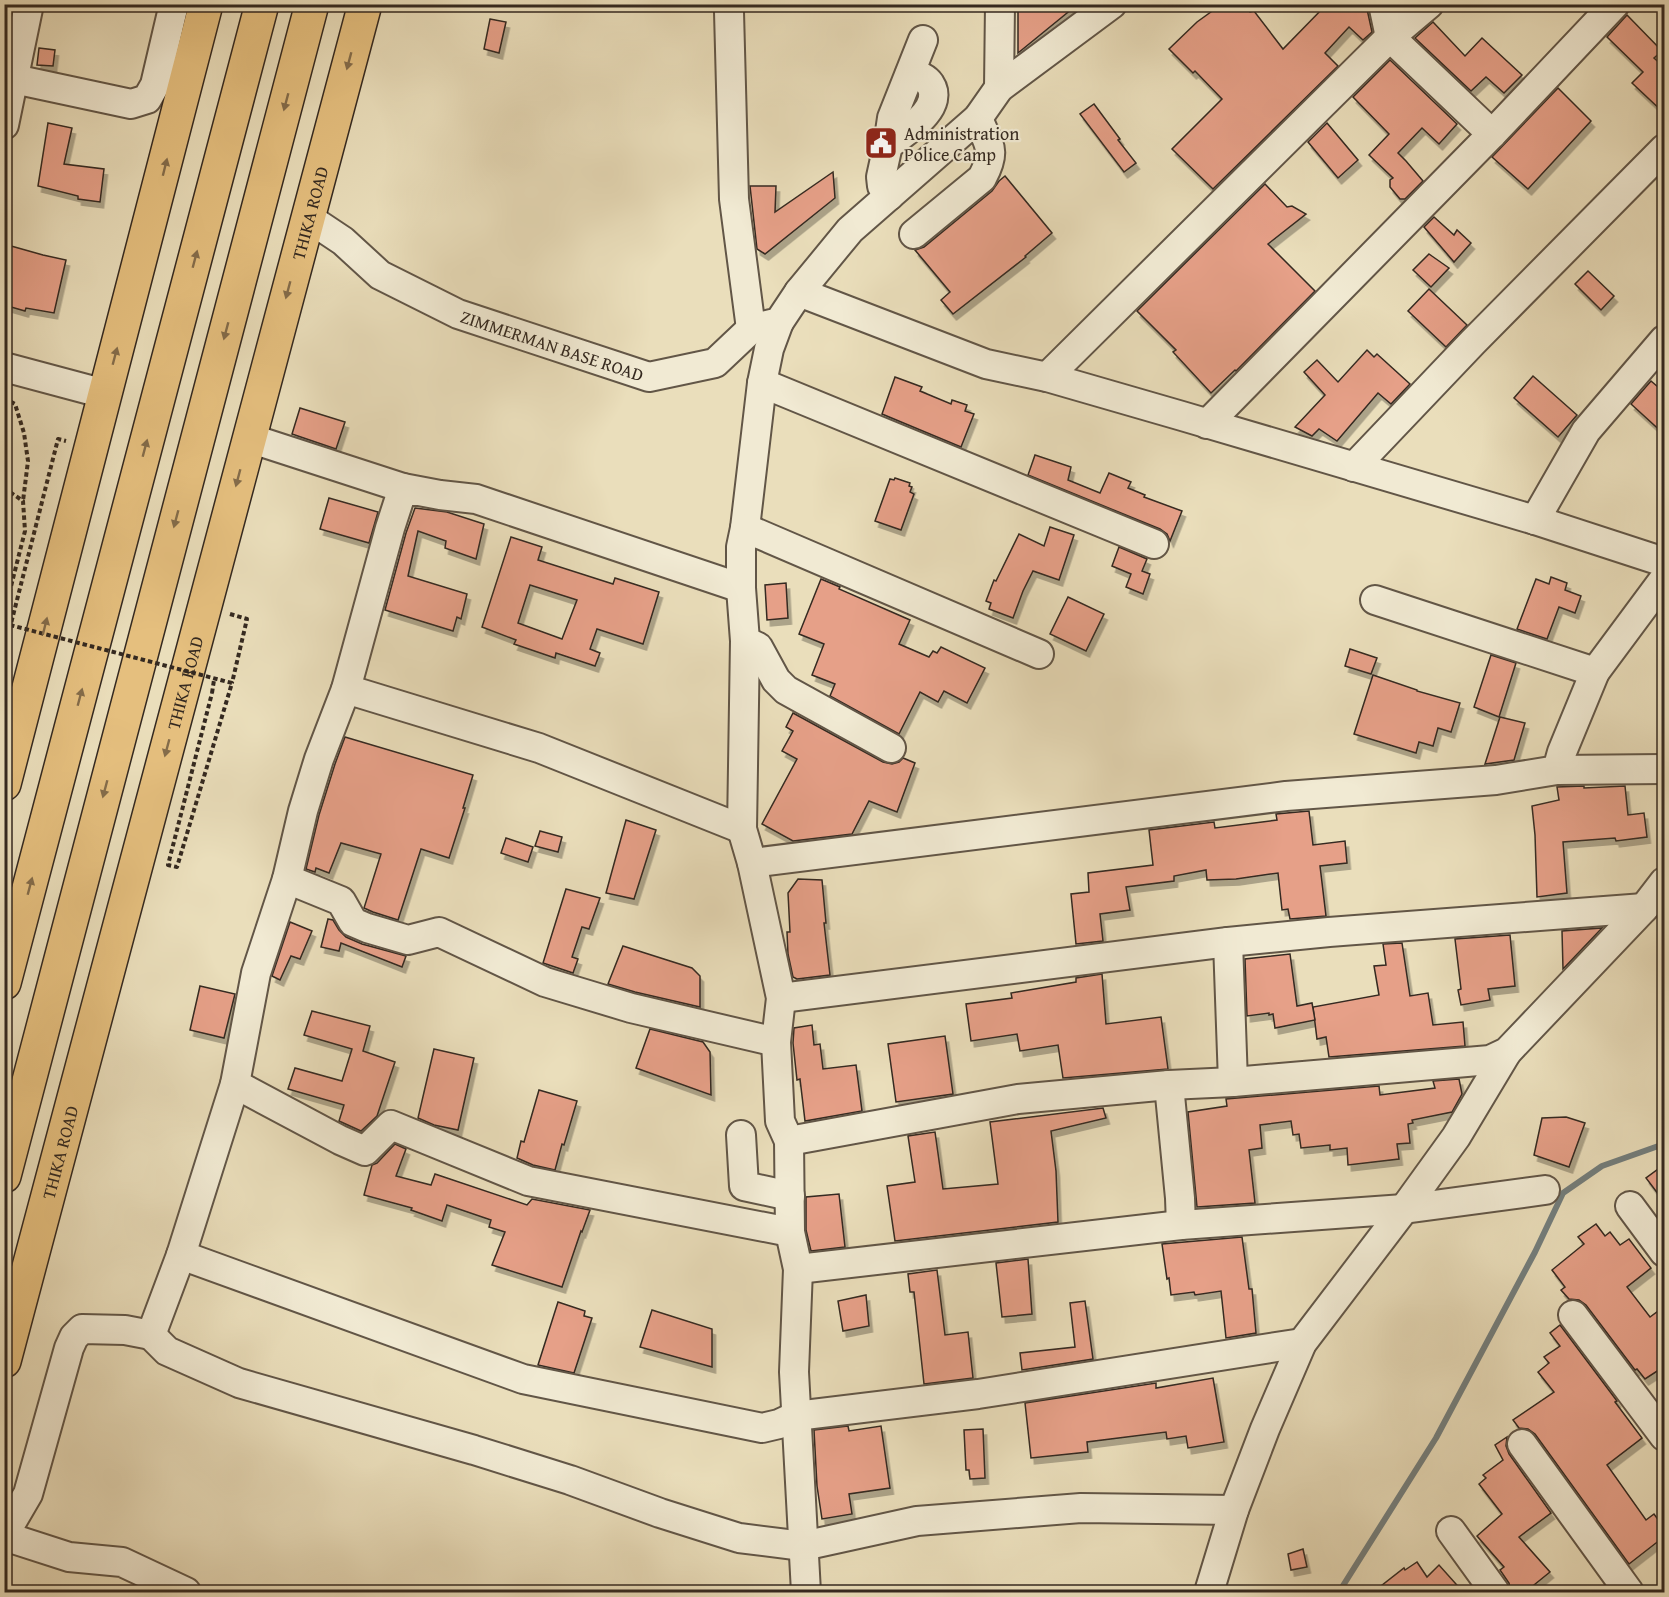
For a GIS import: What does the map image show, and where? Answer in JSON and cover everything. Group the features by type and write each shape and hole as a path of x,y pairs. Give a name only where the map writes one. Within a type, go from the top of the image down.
{"main road":[{"path":"4,784 206,4"},
{"path":"4,983 262,4"},
{"path":"4,1176 312,4"},
{"name":"THIKA ROAD","path":"4,1361 365,4"}],"street":[{"path":"4,125 12,65 29,4"},
{"path":"12,65 131,104 147,99 154,85 174,4"},
{"path":"999,88 1000,4"},
{"path":"806,1593 794,1372 798,1269 790,1232 789,1141 780,1121 776,1042 781,998 752,863 742,829 745,641 741,547 762,383 769,349 779,322 799,292 850,230 978,118 999,88 1112,4"},
{"path":"1383,4 1390,37 1492,134"},
{"path":"1047,377 1390,37 1429,4"},
{"path":"1207,424 1492,134 1615,4"},
{"path":"735,7 734,199 751,329"},
{"path":"889,196 882,186 881,177 888,145 921,120 931,104 932,87 922,77 910,74 923,40"},
{"path":"914,234 982,178 989,166 991,150 978,118"},
{"path":"1354,467 1473,342 1662,156"},
{"name":"ZIMMERMAN BASE ROAD","path":"307,217 343,241 380,275 458,314 649,377 715,363 751,329 779,322"},
{"path":"799,292 986,364 1047,377 1535,520 1665,562"},
{"path":"1535,520 1586,431 1665,340"},
{"path":"4,367 105,394"},
{"path":"762,383 1154,544"},
{"path":"249,438 403,488 476,499 741,588"},
{"path":"151,1335 181,1255 235,1084 256,973 287,879 303,811 319,759 346,689 403,488"},
{"path":"745,528 1039,654"},
{"path":"1557,770 1594,672 1665,579"},
{"path":"1375,600 1594,672"},
{"path":"745,641 758,647 776,680 786,690 891,748"},
{"path":"346,689 539,748 742,829"},
{"path":"752,863 1286,796 1496,780 1557,770 1664,772"},
{"path":"287,879 341,901 353,922 367,928 408,940 439,932 545,982 631,1008 776,1042"},
{"path":"1209,1593 1234,1510 1265,1429 1302,1343 1456,1137 1507,1052 1644,908 1665,882"},
{"path":"781,998 1228,942 1644,908"},
{"path":"1228,942 1233,1082"},
{"path":"789,1141 1018,1099 1490,1060 1507,1052"},
{"path":"235,1084 365,1151 391,1125 528,1181 790,1232"},
{"path":"1169,1085 1181,1225"},
{"path":"741,1135 744,1197 790,1196"},
{"path":"798,1269 1181,1225 1404,1209 1545,1190"},
{"path":"1630,1206 1665,1252"},
{"path":"181,1255 523,1379 762,1428 779,1424 796,1416 978,1394 1302,1343"},
{"path":"1573,1315 1665,1436"},
{"path":"186,1593 122,1562 69,1557 4,1535 28,1494 69,1348 74,1337 82,1329 125,1330 151,1335 167,1351 239,1383 380,1422 570,1480 660,1513 739,1538 803,1546 917,1521 1081,1508 1234,1510"},
{"path":"1522,1444 1629,1593"},
{"path":"1451,1531 1495,1593"}],"path":[{"path":"4,398 15,404 24,433 28,461 23,501 25,531 4,614"},
{"path":"4,651 58,438 66,441 63,452"},
{"path":"4,488 23,501"},
{"path":"212,693 168,865 177,867 232,683 247,619"},
{"path":"10,625 232,683"}],"building":[{"path":"1018,4 1078,4 1018,53"},
{"path":"1222,4 1244,4 1250,12 1254,11 1283,49 1327,4 1363,4 1367,9 1372,32 1363,40 1349,27 1325,53 1338,66 1213,189 1172,149 1222,99 1195,71 1193,73 1169,49 1197,22"},
{"path":"1627,15 1662,51 1654,58 1665,68 1665,114 1632,83 1643,72 1607,37"},
{"path":"490,19 506,22 499,53 484,49"},
{"path":"1433,22 1465,56 1482,38 1522,75 1504,93 1486,77 1471,91 1415,38"},
{"path":"39,48 55,50 53,66 37,65"},
{"path":"1390,60 1457,124 1439,144 1422,128 1398,153 1423,181 1405,199 1400,199 1390,187 1390,180 1393,178 1369,155 1389,134 1353,97"},
{"path":"1558,88 1591,121 1528,189 1492,157"},
{"path":"1094,104 1136,163 1124,172 1080,114"},
{"path":"48,123 72,128 64,164 104,169 100,202 78,199 78,196 38,186"},
{"path":"1327,123 1358,160 1338,178 1308,142"},
{"path":"833,172 835,198 765,254 757,249 750,186 776,186 775,212"},
{"path":"1005,176 1052,233 1026,257 953,314 941,300 950,292 915,250 924,247 992,191"},
{"path":"1265,184 1287,207 1292,206 1306,214 1268,244 1315,291 1211,393 1173,352 1176,350 1137,311"},
{"path":"1434,217 1454,235 1457,230 1471,243 1454,262 1424,227"},
{"path":"4,244 66,260 54,313 26,308 25,311 4,305"},
{"path":"1429,254 1449,268 1431,287 1413,270"},
{"path":"1588,271 1614,296 1601,310 1575,284"},
{"path":"1429,289 1467,325 1446,347 1408,311"},
{"path":"1367,350 1374,357 1377,354 1410,384 1391,404 1378,393 1337,441 1319,429 1312,436 1295,427 1325,395 1304,372 1317,360 1338,382"},
{"path":"1533,376 1577,415 1558,437 1514,398"},
{"path":"895,377 922,387 920,391 951,404 952,400 967,405 965,411 974,414 961,447 882,414"},
{"path":"1651,381 1665,393 1665,435 1631,404"},
{"path":"300,408 345,422 336,449 292,434"},
{"path":"1035,455 1071,467 1068,480 1100,493 1109,473 1131,482 1128,488 1145,495 1144,497 1182,511 1170,541 1167,534 1160,529 1028,475"},
{"path":"895,478 910,483 909,486 912,487 910,492 914,494 901,530 875,521 890,479"},
{"path":"329,498 378,512 369,543 320,529"},
{"path":"415,508 447,512 484,524 476,559 445,548 446,541 418,531 408,576 467,594 461,619 457,617 453,631 385,610"},
{"path":"1050,527 1074,535 1059,580 1033,571 1013,618 989,609 991,603 986,601 994,580 996,581 1019,534 1044,546"},
{"path":"511,537 542,547 538,560 613,584 615,578 659,592 643,644 597,629 590,649 600,653 595,666 556,653 555,658 514,644 516,640 482,627","holes":["530,585 577,600 562,639 518,623"]},
{"path":"1119,547 1147,559 1142,571 1150,574 1143,594 1126,587 1131,574 1112,566"},
{"path":"1551,577 1567,583 1565,590 1581,596 1575,613 1559,607 1547,639 1517,629 1536,579 1549,584"},
{"path":"821,579 910,620 899,644 929,657 933,651 937,653 941,647 985,668 967,703 944,691 938,702 920,692 899,734 830,696 835,684 812,675 824,644 799,634"},
{"path":"786,583 788,618 767,620 765,585"},
{"path":"1068,597 1104,614 1086,651 1050,634"},
{"path":"1350,649 1377,658 1371,674 1345,666"},
{"path":"1491,655 1516,663 1499,717 1474,707"},
{"path":"1373,675 1460,703 1451,732 1438,728 1433,746 1419,742 1416,753 1354,734"},
{"path":"793,713 883,762 892,764 903,758 915,763 897,812 869,801 852,834 793,841 762,824 797,759 782,751 793,731 786,727"},
{"path":"1500,717 1525,723 1514,760 1485,764"},
{"path":"345,737 473,775 449,858 421,849 398,920 364,908 381,854 341,843 329,873 316,868 315,872 306,869 319,815"},
{"path":"1584,786 1584,788 1625,786 1628,815 1644,813 1647,837 1616,841 1615,838 1563,842 1567,893 1537,897 1532,806 1559,800 1557,787"},
{"path":"1309,811 1313,845 1345,841 1347,863 1320,866 1326,916 1290,919 1288,909 1282,910 1278,873 1236,879 1207,880 1206,870 1174,876 1174,881 1126,887 1130,910 1100,914 1103,941 1076,944 1071,894 1089,892 1088,873 1153,865 1149,830 1214,822 1215,828 1277,820 1276,814"},
{"path":"626,820 656,830 634,899 606,893"},
{"path":"540,831 562,837 558,852 535,846"},
{"path":"506,838 533,847 528,862 501,853"},
{"path":"798,879 822,880 830,975 797,979 793,977 788,954 787,932 790,932 788,893"},
{"path":"566,889 600,898 589,929 582,927 572,957 578,959 573,973 543,963"},
{"path":"328,919 333,920 346,937 362,944 406,956 402,967 341,943 339,951 321,947"},
{"path":"290,922 312,931 300,959 291,956 280,980 272,976"},
{"path":"1602,928 1563,969 1562,931"},
{"path":"1510,935 1515,986 1488,989 1490,1000 1461,1005 1455,939"},
{"path":"1402,943 1410,996 1428,993 1433,1025 1463,1022 1465,1046 1329,1057 1326,1037 1317,1039 1313,1007 1379,995 1374,966 1386,965 1383,944"},
{"path":"623,946 692,968 700,976 700,1007 608,984"},
{"path":"1290,954 1297,1006 1312,1003 1315,1020 1275,1028 1273,1014 1247,1016 1245,959"},
{"path":"1102,974 1106,1024 1161,1017 1168,1069 1063,1078 1058,1045 1020,1051 1017,1034 971,1041 966,1004 1012,998 1011,993 1076,982 1076,978"},
{"path":"200,986 235,994 224,1038 190,1030"},
{"path":"312,1011 370,1026 363,1051 395,1062 377,1116 361,1131 339,1121 344,1105 288,1089 295,1068 342,1081 352,1049 304,1035"},
{"path":"812,1025 814,1045 820,1044 823,1069 856,1065 862,1111 805,1121 800,1079 797,1080 793,1043 794,1028"},
{"path":"650,1029 703,1042 710,1052 711,1095 636,1068"},
{"path":"945,1036 953,1094 896,1102 888,1044"},
{"path":"434,1049 474,1058 458,1130 434,1125 418,1118"},
{"path":"1459,1079 1462,1094 1452,1112 1412,1120 1413,1123 1408,1124 1410,1143 1397,1144 1399,1159 1348,1165 1347,1148 1330,1150 1330,1145 1301,1148 1299,1134 1293,1135 1291,1121 1260,1125 1262,1148 1249,1150 1255,1203 1197,1207 1188,1112 1227,1106 1226,1099 1379,1086 1380,1095 1435,1088 1433,1081"},
{"path":"539,1090 577,1101 555,1170 533,1165 517,1158"},
{"path":"1103,1108 1106,1118 1051,1131 1056,1171 1058,1222 895,1241 887,1186 915,1182 908,1136 935,1132 943,1189 998,1184 990,1122"},
{"path":"1566,1117 1585,1123 1569,1167 1534,1155 1542,1118"},
{"path":"395,1144 406,1149 396,1176 431,1185 435,1174 527,1205 532,1199 590,1210 562,1287 492,1265 505,1232 489,1227 491,1220 447,1205 442,1221 411,1210 412,1208 364,1195 372,1165 377,1163"},
{"path":"1665,1164 1665,1203 1646,1178"},
{"path":"839,1194 845,1247 811,1251 806,1230 806,1197"},
{"path":"1596,1224 1605,1236 1610,1232 1620,1245 1629,1239 1651,1268 1627,1287 1650,1317 1665,1306 1665,1366 1645,1379 1637,1369 1635,1370 1586,1305 1579,1300 1569,1299 1561,1290 1565,1287 1552,1270 1584,1244 1578,1237"},
{"path":"1242,1237 1249,1289 1252,1289 1256,1333 1226,1338 1221,1291 1195,1295 1194,1292 1171,1295 1162,1244"},
{"path":"1028,1259 1032,1314 1002,1317 996,1263"},
{"path":"937,1270 945,1335 968,1332 973,1378 924,1384 914,1292 910,1292 908,1274"},
{"path":"866,1295 869,1326 843,1331 838,1301"},
{"path":"1085,1301 1093,1359 1022,1370 1020,1353 1075,1347 1070,1303"},
{"path":"558,1302 585,1311 584,1316 592,1318 574,1373 538,1365"},
{"path":"652,1310 712,1329 712,1367 640,1347"},
{"path":"1560,1325 1642,1438 1607,1465 1646,1520 1654,1514 1665,1529 1665,1536 1629,1564 1535,1434 1528,1429 1519,1428 1513,1420 1554,1392 1538,1372 1549,1363 1544,1357 1560,1346 1550,1333"},
{"path":"1213,1378 1224,1442 1188,1448 1186,1436 1167,1439 1166,1432 1087,1442 1088,1452 1031,1458 1025,1403 1156,1383 1156,1388"},
{"path":"848,1426 849,1431 881,1426 890,1488 849,1494 852,1514 822,1519 817,1486 814,1430"},
{"path":"983,1429 985,1478 970,1479 969,1470 966,1470 964,1430"},
{"path":"1507,1437 1506,1446 1509,1454 1551,1513 1519,1537 1550,1572 1524,1593 1511,1593 1509,1583 1500,1570 1504,1567 1477,1536 1502,1514 1479,1484 1486,1478 1483,1475 1503,1460 1495,1445"},
{"path":"1303,1549 1307,1567 1291,1570 1288,1554"},
{"path":"1417,1562 1427,1577 1439,1565 1464,1593 1372,1593 1404,1568 1405,1570"}],"waterway":[{"path":"1339,1592 1436,1438 1535,1252 1563,1193 1602,1166 1664,1144"}],"place":[{"name":"Administration Police Camp","path":"881,143"}]}
